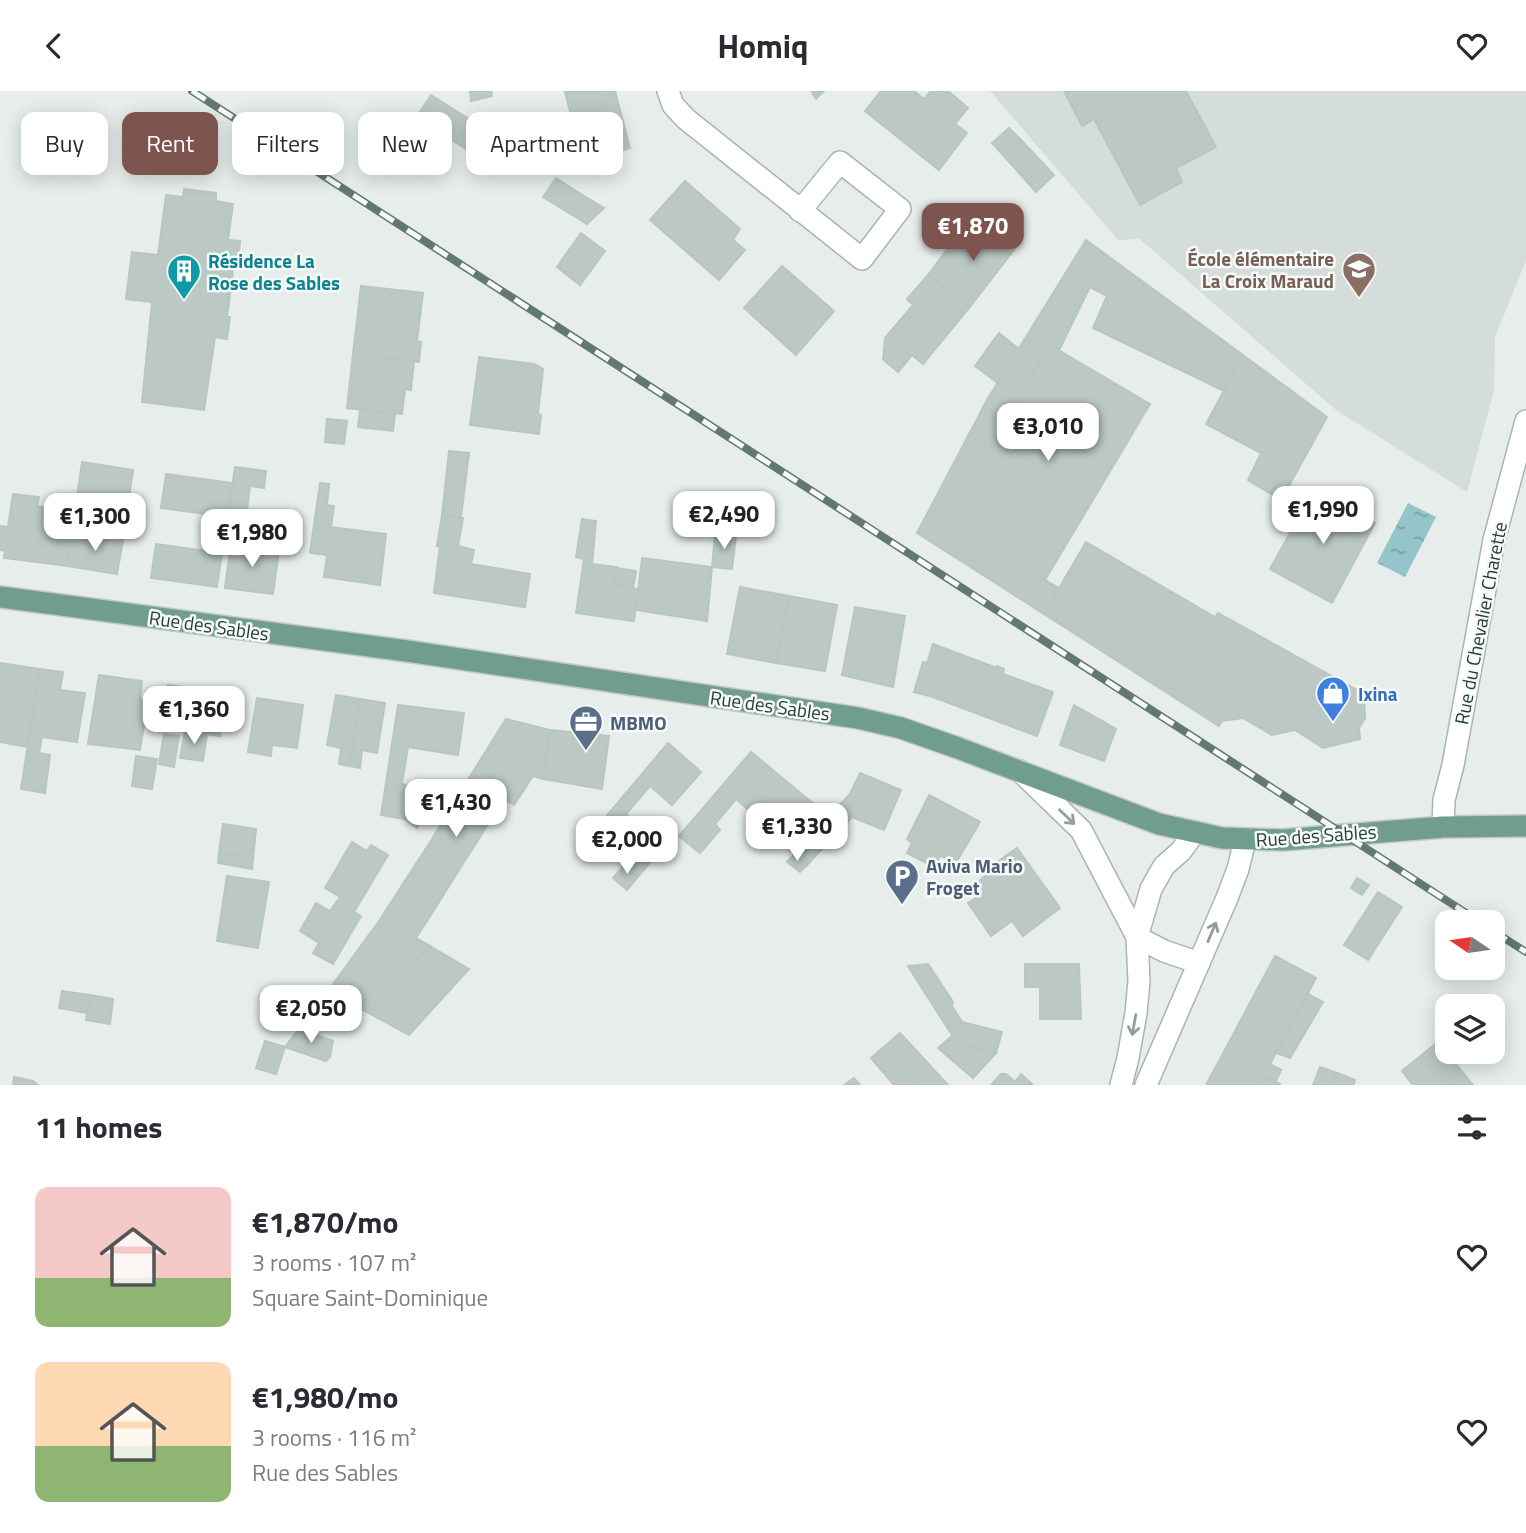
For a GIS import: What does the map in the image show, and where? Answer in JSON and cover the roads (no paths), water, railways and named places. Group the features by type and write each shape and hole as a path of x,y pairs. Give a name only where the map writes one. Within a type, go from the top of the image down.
{"main road":[{"name":"Rue des Sables","path":"0,597 407,651 858,717 901,728 1018,769 1159,824 1194,833 1245,840 1314,839 1443,827 1526,826"}],"street":[{"path":"668,91 673,106 686,119 800,211 862,259 900,209 839,162 800,211"},
{"name":"Rue du Chevalier Charette","path":"1443,827 1444,800 1453,765 1494,540 1526,421"},
{"path":"1018,769 1081,830 1137,937 1164,951 1199,963"},
{"path":"1121,1085 1136,1013 1139,981 1137,937 1151,890 1164,866 1181,851 1194,833"},
{"path":"1146,1085 1238,869 1245,840"}],"water":[{"path":"1408,503 1436,517 1405,577 1377,563"}],"railway":[{"path":"192,91 1461,910"},
{"path":"1505,939 1526,952"}],"place":[{"name":"École élémentaire La Croix Maraud","path":"1359,299"},
{"name":"Résidence La Rose des Sables","path":"184,301"},
{"name":"Ixina","path":"1333,723"},
{"name":"MBMO","path":"586,752"},
{"name":"Aviva Mario Froget","path":"902,906"}]}
